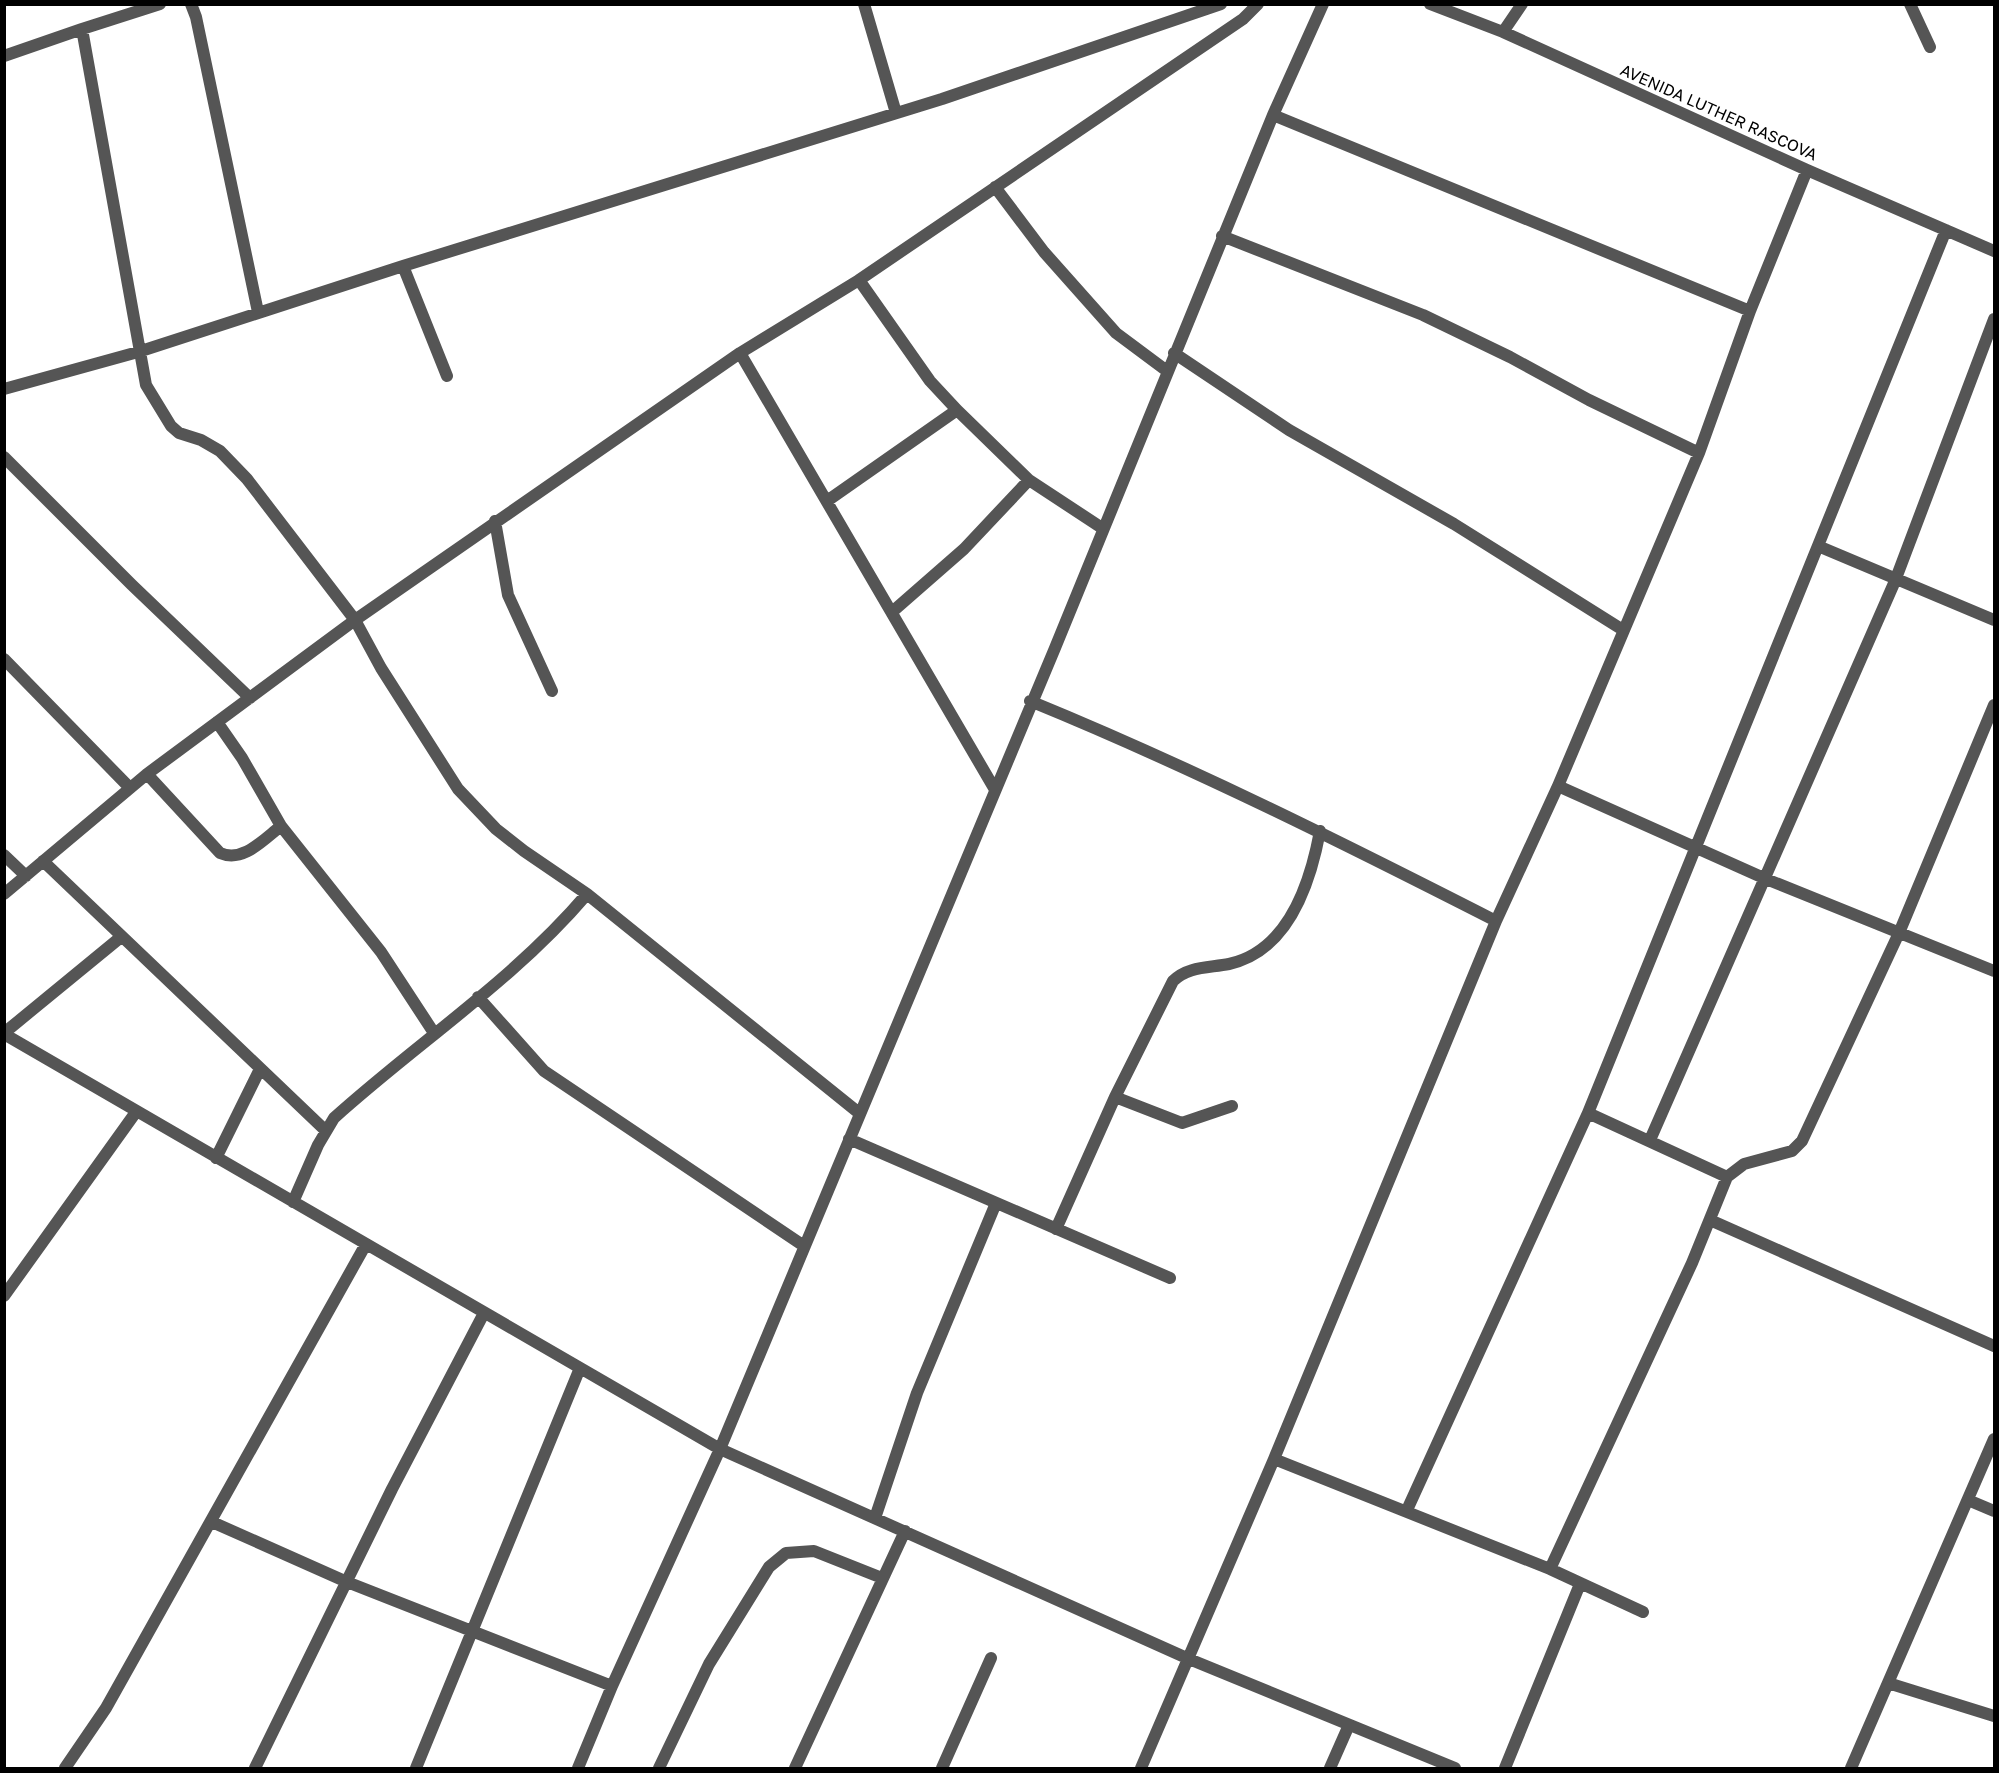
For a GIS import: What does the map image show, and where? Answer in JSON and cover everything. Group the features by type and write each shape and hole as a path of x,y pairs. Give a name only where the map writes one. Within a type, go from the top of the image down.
{"street":[{"path":"4,56 160,4"},
{"path":"191,4 196,17 258,312"},
{"path":"864,4 896,113"},
{"path":"4,389 138,352 403,266 896,113 1221,4"},
{"path":"4,894 147,774 355,620 740,353 859,280 1243,19 1258,4"},
{"path":"578,1768 612,1686 720,1449 1222,237 1323,4"},
{"name":"AVENIDA LUTHER RASCOVA","path":"1430,4 1503,32 1807,170 1995,251"},
{"path":"1503,32 1522,4"},
{"path":"1910,4 1930,48"},
{"path":"82,29 138,352 146,385 163,417 179,433 201,440 220,451 247,479 355,620 381,668 458,789 515,844 587,894 859,1113"},
{"path":"1273,115 1750,311"},
{"path":"1141,1768 1274,1459 1496,921 1558,786 1699,453 1750,311 1807,170"},
{"path":"995,187 1044,252 1116,333 1167,371"},
{"path":"1407,1510 1588,1113 1694,846 1946,230"},
{"path":"1222,237 1423,315 1699,453"},
{"path":"403,266 447,376"},
{"path":"859,280 930,381 957,410 1029,480 1102,528"},
{"path":"1650,1140 1895,580 1995,319"},
{"path":"740,353 994,788"},
{"path":"1174,353 1289,430 1454,524 1623,630"},
{"path":"827,501 957,410"},
{"path":"4,457 132,585 250,698"},
{"path":"892,612 964,549 1029,480"},
{"path":"495,521 508,594 552,691"},
{"path":"1818,546 1995,620"},
{"path":"4,659 130,788"},
{"path":"1030,702 1119,738 1320,831 1496,921"},
{"path":"1550,1569 1710,1220 1726,1177 1744,1164 1792,1151 1802,1141 1899,933 1995,705"},
{"path":"218,722 242,758 281,826 381,952 434,1033"},
{"path":"147,774 220,853 230,857 243,854 281,826"},
{"path":"1558,786 1766,879 1995,971"},
{"path":"1056,1229 1115,1097 1173,981 1180,974 1246,959 1272,941 1291,915 1306,888 1320,831"},
{"path":"4,855 26,876"},
{"path":"43,861 326,1131"},
{"path":"293,1202 334,1118 478,998 561,924 587,894"},
{"path":"121,937 4,1033 136,1112 720,1449 1189,1659 1455,1768"},
{"path":"478,998 544,1071 804,1246"},
{"path":"216,1158 260,1069"},
{"path":"1115,1097 1182,1123 1232,1106"},
{"path":"4,1296 136,1112"},
{"path":"1588,1113 1726,1177"},
{"path":"849,1138 1170,1278"},
{"path":"875,1518 917,1393 996,1203"},
{"path":"1710,1220 1995,1346"},
{"path":"65,1768 106,1708 366,1244"},
{"path":"255,1768 392,1489 484,1313"},
{"path":"416,1768 580,1368"},
{"path":"1851,1768 1995,1439"},
{"path":"1274,1459 1407,1510 1550,1569 1643,1612"},
{"path":"1968,1500 1995,1511"},
{"path":"212,1522 347,1582 472,1633 612,1686"},
{"path":"795,1768 905,1531"},
{"path":"659,1768 709,1664 769,1567 786,1553 800,1550 814,1551 882,1578"},
{"path":"1505,1768 1580,1584"},
{"path":"942,1768 991,1658"},
{"path":"1888,1683 1995,1716"},
{"path":"1329,1768 1349,1725"}]}
